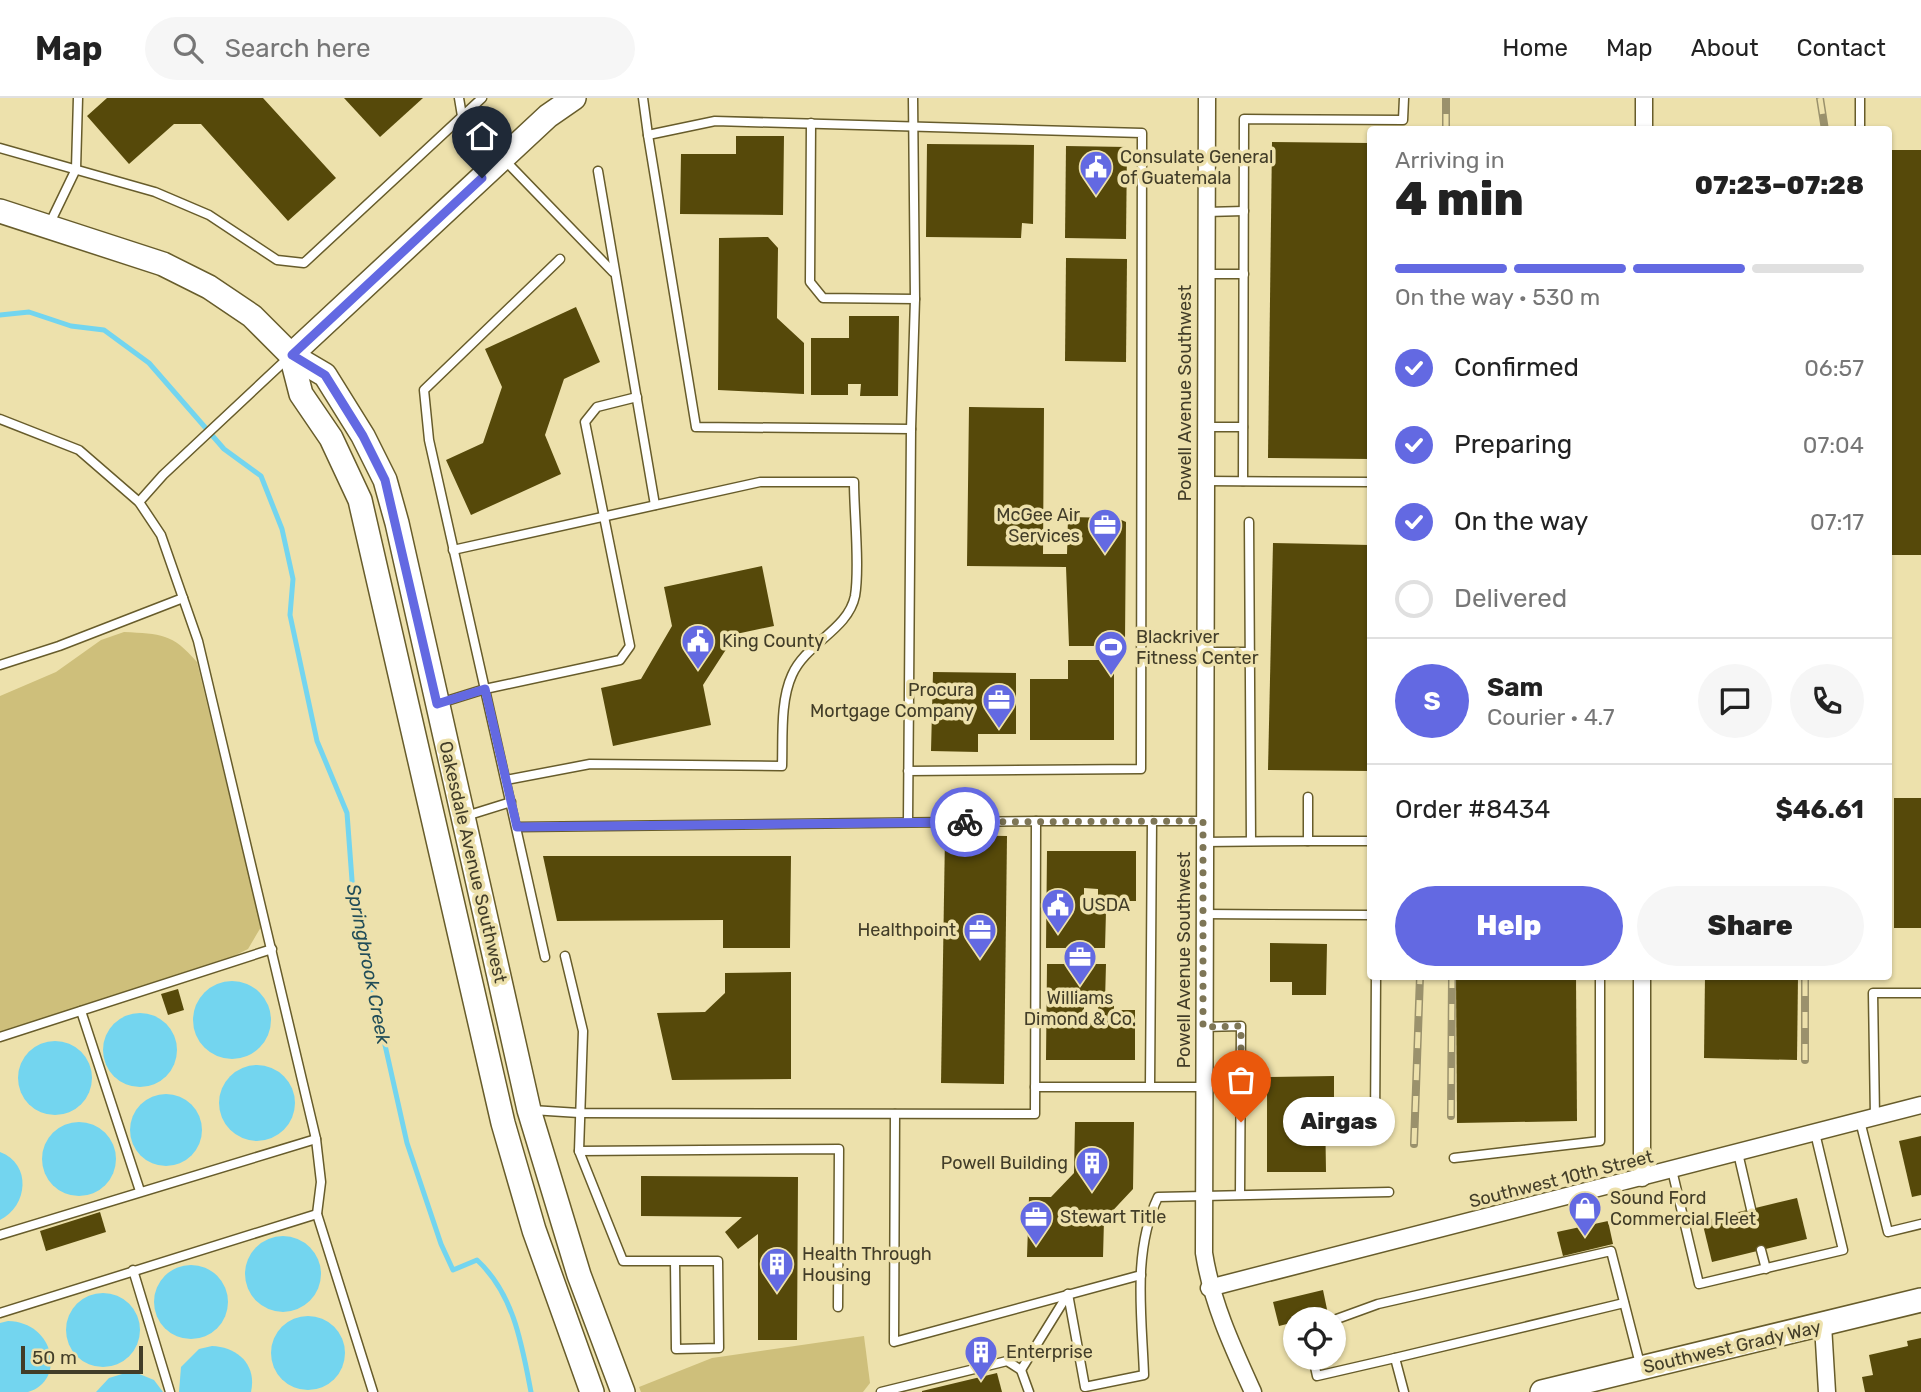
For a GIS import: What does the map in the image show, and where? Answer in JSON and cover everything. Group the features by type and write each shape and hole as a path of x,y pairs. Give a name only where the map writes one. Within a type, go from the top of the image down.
{"street":[{"path":"292,355 548,117 574,98"},
{"name":"Powell Avenue Southwest","path":"1207,98 1203,1253 1209,1288 1253,1392"},
{"path":"1644,98 1644,126"},
{"name":"Oakesdale Avenue Southwest","path":"0,211 121,248 209,287 252,316 292,355 325,375 363,436 385,480 529,1110 579,1275 623,1392"},
{"name":"Oakesdale Avenue Southwest","path":"292,355 301,394 331,438 360,500 503,1123 560,1304 592,1392"},
{"path":"391,632 408,656 439,786 463,817"},
{"path":"1642,980 1642,1178"},
{"name":"Southwest 10th Street","path":"1209,1288 1921,1105"},
{"path":"529,1110 519,1134 557,1264 560,1304"},
{"name":"Southwest Grady Way","path":"1542,1392 1601,1381 1641,1368 1921,1300"},
{"path":"1823,1325 1827,1392"}],"lane":[{"path":"48,227 76,169 78,98"},
{"path":"459,98 462,116 613,272"},
{"path":"0,148 155,192 209,215 277,260 304,263 482,98"},
{"path":"643,98 696,427 911,429"},
{"path":"908,822 911,429 915,299 913,98"},
{"path":"1243,481 1244,119 1403,120 1404,98"},
{"path":"1860,98 1860,126"},
{"path":"648,135 715,121 1142,133 1142,769 908,771"},
{"path":"811,123 810,282 822,298 915,299"},
{"path":"598,171 613,272 655,505"},
{"path":"1206,212 1244,211"},
{"path":"545,957 429,440 424,390 560,259"},
{"path":"1205,274 1244,274"},
{"path":"139,502 172,466 292,355"},
{"path":"437,704 485,689 620,660 630,646 585,422 597,407 637,397"},
{"path":"0,419 79,450 139,502 161,535 198,641 316,1139 321,1182 317,1214 373,1392"},
{"path":"1204,427 1243,427"},
{"path":"1204,481 1367,482"},
{"path":"453,550 760,482 854,482 855,595 848,614 805,655 792,675 786,702 782,766 590,764 506,780"},
{"path":"1250,522 1251,841"},
{"path":"0,665 59,646 183,598"},
{"path":"1203,652 1250,652"},
{"path":"1308,797 1308,841"},
{"path":"463,817 511,802"},
{"path":"529,1110 579,1113 1035,1114 1036,821"},
{"path":"1150,1086 1152,821"},
{"path":"517,827 1203,821"},
{"path":"1203,842 1367,841"},
{"path":"1203,914 1367,915"},
{"path":"0,1037 272,950"},
{"path":"565,956 583,1031 579,1151 623,1261 675,1261 718,1261 719,1348 676,1349 675,1261"},
{"path":"1375,1128 1376,980"},
{"path":"1454,1158 1600,1142 1600,980"},
{"path":"1921,993 1872,993 1867,1119 1888,1233 1921,1224"},
{"path":"80,1011 140,1191"},
{"path":"1203,1027 1241,1026 1240,1195"},
{"path":"1035,1087 1203,1087"},
{"path":"895,1114 894,1342 1140,1275"},
{"path":"1672,1170 1699,1284 1843,1251 1815,1133"},
{"path":"0,1235 316,1139"},
{"path":"579,1151 838,1149 838,1307"},
{"path":"1738,1153 1751,1209"},
{"path":"1068,1294 1085,1387 1144,1375 1140,1275 1146,1221 1158,1197 1389,1192"},
{"path":"0,1313 317,1214"},
{"path":"1346,1316 1378,1304 1611,1251 1641,1368"},
{"path":"1761,1251 1766,1269"},
{"path":"133,1270 170,1392"},
{"path":"1021,1370 1068,1294"},
{"path":"1346,1369 1624,1303"},
{"path":"1395,1358 1404,1392"},
{"path":"881,1392 1007,1360 1021,1370 1029,1392"},
{"path":"1316,1370 1317,1376 1343,1370"}],"shaded area":[{"path":"124,632 148,633 173,640 197,662 261,927 248,949 234,956 0,1032 0,696 56,672 101,640"},
{"path":"864,1336 870,1383 863,1392 641,1392 639,1387 712,1358"}],"water":[{"path":"232,981 247,984 260,992 268,1005 271,1020 268,1035 260,1048 247,1056 232,1059 217,1056 204,1048 196,1035 193,1020 196,1005 204,992 217,984"},
{"path":"140,1013 154,1016 166,1024 174,1036 177,1050 174,1064 166,1076 154,1084 140,1087 126,1084 114,1076 106,1064 103,1050 106,1036 114,1024 126,1016"},
{"path":"55,1041 76,1047 86,1057 92,1078 86,1099 76,1109 55,1115 34,1109 24,1099 18,1078 24,1057 34,1047"},
{"path":"257,1065 271,1068 284,1076 292,1089 295,1103 292,1117 284,1130 271,1138 257,1141 243,1138 230,1130 222,1117 219,1103 222,1089 230,1076 243,1068"},
{"path":"173,1094 192,1104 200,1116 200,1144 192,1156 180,1164 159,1166 140,1156 132,1144 130,1123 140,1104 152,1096"},
{"path":"79,1122 100,1128 110,1138 116,1159 110,1180 100,1190 79,1196 58,1190 48,1180 42,1159 48,1138 58,1128"},
{"path":"0,1152 17,1166 22,1185 16,1205 0,1220"},
{"path":"283,1236 297,1239 310,1247 318,1260 321,1274 318,1288 310,1301 297,1309 283,1312 269,1309 256,1301 248,1288 245,1274 248,1260 256,1247 269,1239"},
{"path":"191,1265 212,1271 222,1281 228,1302 222,1323 212,1333 191,1339 170,1333 160,1323 154,1302 160,1281 170,1271"},
{"path":"103,1293 117,1296 129,1304 137,1316 140,1330 137,1344 129,1356 117,1364 103,1367 89,1364 77,1356 69,1344 66,1330 69,1316 77,1304 89,1296"},
{"path":"308,1316 329,1322 339,1332 345,1353 339,1374 329,1384 308,1390 287,1384 277,1374 271,1353 277,1332 287,1322"},
{"path":"8,1321 24,1324 36,1331 45,1341 50,1353 48,1376 40,1386 28,1392 0,1392 0,1323"},
{"path":"212,1346 230,1350 244,1359 251,1374 251,1392 179,1392 181,1367 199,1349"},
{"path":"132,1371 154,1380 163,1392 96,1392 109,1378"}],"building":[{"path":"107,98 263,98 336,178 288,221 201,124 174,124 129,164 87,116"},
{"path":"344,98 423,98 380,137"},
{"path":"736,136 784,136 783,215 680,214 681,154 736,154"},
{"path":"1272,142 1367,143 1367,459 1268,458"},
{"path":"927,144 1034,145 1033,224 1022,223 1021,238 926,237"},
{"path":"1066,146 1127,147 1126,239 1065,238"},
{"path":"1892,150 1921,150 1921,555 1892,555"},
{"path":"768,237 778,248 777,318 804,343 804,394 718,390 719,238"},
{"path":"1066,258 1127,259 1126,362 1065,361"},
{"path":"576,307 600,362 564,379 545,435 561,474 471,515 446,460 483,443 502,387 485,349"},
{"path":"849,316 899,316 898,396 860,396 861,384 848,384 848,395 811,395 811,338 849,338"},
{"path":"969,407 1044,408 1043,554 1067,554 1068,517 1117,518 1126,522 1125,640 1115,646 1069,646 1066,567 967,566"},
{"path":"1273,543 1367,545 1367,771 1268,770"},
{"path":"762,566 774,626 736,634 703,685 711,725 613,746 601,688 641,679 672,626 664,587"},
{"path":"1068,660 1114,660 1114,740 1030,740 1030,679 1068,679"},
{"path":"933,672 1016,673 1016,734 978,734 978,752 931,751"},
{"path":"1894,798 1921,798 1921,928 1894,928"},
{"path":"945,835 1007,836 1004,1084 941,1083"},
{"path":"1047,851 1136,851 1136,901 1104,901 1114,903 1114,911 1106,911 1105,948 1046,948","holes":["1084,888 1098,889 1098,910 1084,910"]},
{"path":"543,856 791,856 790,948 723,948 723,920 557,921"},
{"path":"1270,943 1327,944 1326,995 1292,995 1292,982 1270,982"},
{"path":"1047,964 1106,964 1105,1001 1114,1001 1114,1010 1135,1010 1135,1060 1046,1060","holes":["1084,1002 1098,1002 1098,1023 1084,1023"]},
{"path":"791,972 791,1079 672,1080 657,1013 705,1012 725,993 725,973"},
{"path":"1456,980 1576,980 1577,1121 1457,1123"},
{"path":"1705,980 1798,980 1797,1060 1704,1058"},
{"path":"178,989 184,1010 168,1015 161,994"},
{"path":"1334,1076 1334,1108 1325,1108 1326,1172 1267,1172 1267,1077"},
{"name":"Powell Building","path":"1075,1122 1134,1122 1133,1189 1104,1220 1103,1257 1027,1257 1029,1197 1051,1197 1074,1173"},
{"path":"1921,1136 1921,1195 1912,1197 1899,1141"},
{"name":"Health Through Housing","path":"641,1176 798,1177 797,1340 758,1340 758,1234 738,1249 725,1232 742,1217 641,1216"},
{"path":"1797,1198 1807,1239 1712,1262 1702,1221"},
{"path":"100,1212 106,1232 46,1251 40,1231"},
{"name":"Sound Ford Commercial Fleet","path":"1608,1221 1613,1244 1563,1256 1557,1232"},
{"path":"1323,1290 1327,1307 1283,1307 1283,1325 1279,1326 1273,1302"},
{"path":"1921,1338 1921,1392 1865,1392 1862,1377 1873,1375 1869,1355 1908,1346 1907,1341"},
{"name":"Enterprise","path":"997,1373 1002,1392 922,1392 922,1391"}],"waterway":[{"name":"Springbrook Creek","path":"0,315 29,312 71,326 104,330 149,363 224,449 261,476 282,529 293,579 290,615 317,741 347,813 354,907 407,1143 441,1244 453,1270 477,1260 500,1288 508,1304 520,1339 531,1392"}],"railway":[{"path":"1446,98 1446,126"},
{"path":"1820,98 1824,126"},
{"path":"1414,1144 1420,980"},
{"path":"1451,1116 1452,980"},
{"path":"1805,980 1805,1060"}],"way so far":[{"path":"965,822 1203,821 1203,1027 1241,1026 1241,1122"}],"place":[{"name":"Consulate General of Guatemala","path":"1096,197"},
{"name":"McGee Air Services","path":"1105,555"},
{"name":"King County","path":"698,671"},
{"name":"Blackriver Fitness Center","path":"1111,677"},
{"name":"Procura Mortgage Company","path":"999,730"},
{"name":"USDA","path":"1058,935"},
{"name":"Healthpoint","path":"980,960"},
{"name":"Williams Dimond & Co.","path":"1080,987"},
{"name":"Airgas","path":"1241,1122"},
{"name":"Powell Building","path":"1092,1193"},
{"name":"Sound Ford Commercial Fleet","path":"1585,1238"},
{"name":"Stewart Title","path":"1036,1247"},
{"name":"Health Through Housing","path":"777,1294"},
{"name":"Enterprise","path":"981,1382"}],"route":[{"path":"482,178 292,355 325,375 363,436 385,480 437,704 485,689 517,827 965,822"}]}
